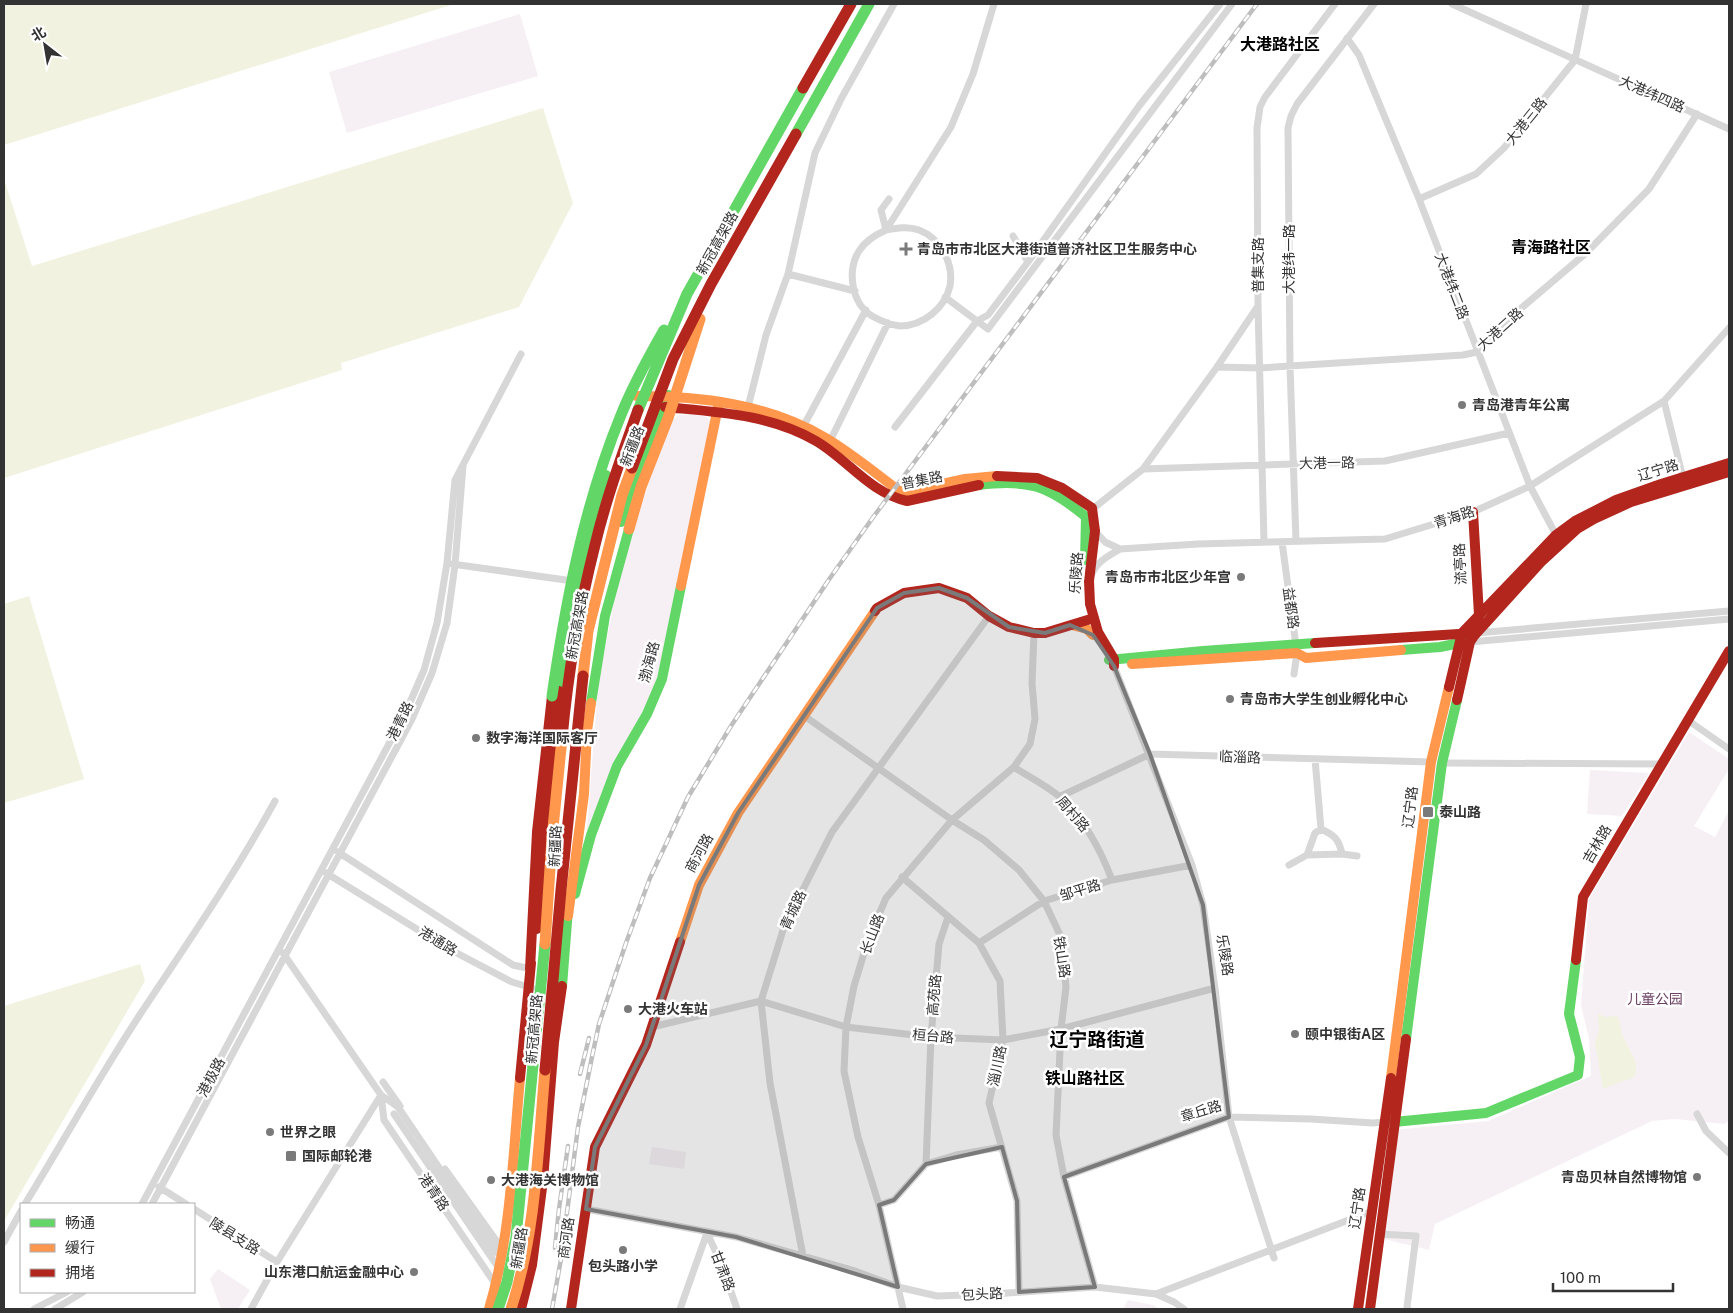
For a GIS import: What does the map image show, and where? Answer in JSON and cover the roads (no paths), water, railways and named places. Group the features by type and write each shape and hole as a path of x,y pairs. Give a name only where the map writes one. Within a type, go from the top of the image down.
{"main road":[{"name":"新冠高架路","path":"498,1309 507,1282 516,1237 546,932 552,838 566,696 581,603 612,485 644,395 687,294 851,4"},
{"name":"新冠高架路","path":"511,1309 521,1279 528,1243 560,890 588,631 622,495 673,359 711,284 869,4"},
{"path":"568,916 584,794 587,731 605,616 641,487 668,418 711,284"},
{"path":"530,969 540,800 552,696 574,572 588,518 620,414 648,356 687,294"},
{"name":"普集路","path":"633,396 669,395 718,407 793,430 819,443 883,491 899,500 907,501 962,487 988,483 1032,484 1048,489 1089,513"},
{"name":"新疆路","path":"521,1309 532,1265 543,1180 554,1042 564,967 568,916 570,840 585,688 594,626 622,519 647,445 669,395"},
{"path":"633,396 664,406 718,407"},
{"name":"新疆路","path":"489,1309 503,1252 530,969 543,880 558,698 568,632 591,527 611,456 633,396"},
{"name":"普集路","path":"718,407 748,407 793,422 830,441 898,490 906,492 975,477 1014,476 1037,478 1062,488 1089,513"},
{"name":"渤海路","path":"568,916 591,834 617,766 647,714 662,679 718,407"},
{"name":"辽宁路","path":"1370,1309 1380,1234 1390,1122 1437,762 1466,638 1478,615 1573,521 1601,505 1630,494 1729,463"},
{"name":"辽宁路","path":"1466,638 1560,543 1576,530 1604,514 1634,502 1729,472"},
{"name":"流亭路","path":"1473,512 1478,615"},
{"name":"乐陵路","path":"1089,513 1095,531 1089,581 1090,616 1093,635 1112,662"},
{"name":"乐陵路","path":"1089,513 1084,601 1112,662"},
{"name":"商河路","path":"571,1309 595,1147 646,1045 699,886 738,813 877,608 904,593 939,588 967,598 990,616 1009,627 1034,633 1045,633 1090,616"},
{"path":"1034,633 1090,616"},
{"path":"1070,625 1088,629 1093,635"},
{"path":"1112,662 1466,638"},
{"name":"吉林路","path":"1578,1075 1580,1057 1569,1014 1584,897 1729,651"},
{"name":"章丘路","path":"1390,1122 1486,1113 1578,1075"},
{"name":"辽宁路","path":"1358,1309 1372,1210 1390,1122"}],"street":[{"path":"748,407 766,335 788,274 815,153 841,99 894,4"},
{"path":"886,230 951,127 972,74 994,4"},
{"path":"895,427 977,321 988,315 1139,106 1220,4"},
{"path":"946,297 988,329 1232,4"},
{"name":"普集支路","path":"1089,513 1142,469 1217,367 1258,306 1256,128 1260,107 1265,97 1335,4"},
{"name":"大港纬一路","path":"1296,541 1290,366 1288,128 1291,116 1298,104 1374,4"},
{"name":"大港纬四路","path":"1452,4 1729,129"},
{"name":"大港三路","path":"1419,199 1476,174 1504,148 1575,60 1586,4"},
{"name":"大港纬二路","path":"1347,38 1359,55 1419,199 1530,486 1556,536"},
{"name":"大港二路","path":"1217,367 1260,368 1463,355 1477,352 1492,334 1586,253 1649,189 1697,114"},
{"path":"886,230 881,210 889,199"},
{"path":"902,227 919,230 934,239 945,252 950,269 950,286 946,297 932,315 917,323 900,326 888,323 869,314 858,300 855,291 853,267 859,251 870,238 886,230 902,227"},
{"path":"1012,236 1028,262"},
{"path":"788,274 855,291"},
{"path":"1258,306 1264,542"},
{"path":"803,427 866,310"},
{"path":"830,441 888,323"},
{"name":"青海路","path":"1089,581 1095,566 1120,549 1198,544 1386,539 1473,512 1530,486 1664,401 1729,328"},
{"name":"港青路","path":"503,1252 496,1252 398,1107 380,1095 279,948 405,714 424,670 437,623 447,563 454,480 521,354"},
{"path":"1664,401 1683,478"},
{"name":"大港一路","path":"1142,469 1385,461 1510,433"},
{"name":"港青路","path":"285,956 412,718 432,673 447,623 455,564 463,463"},
{"path":"1095,531 1105,542 1120,549"},
{"name":"益都路","path":"1282,542 1296,649 1294,674"},
{"path":"447,563 578,582"},
{"path":"1466,638 1729,611"},
{"name":"青城路","path":"803,1256 770,1084 761,1001 784,927 832,832 990,616"},
{"path":"1466,638 1729,619"},
{"name":"长山路","path":"902,1309 878,1205 858,1137 844,1072 846,1027 854,986 868,940 886,898 952,820 1014,768 1030,744 1035,719 1032,683 1034,633"},
{"name":"乐陵路","path":"1112,662 1150,754 1192,865 1202,905 1215,988 1229,1117 1273,1254"},
{"name":"铁山路","path":"803,715 952,820 984,840 1020,870 1044,901 1061,937 1066,987 1061,1029 1056,1135 1064,1177 1095,1287"},
{"path":"1689,721 1729,749"},
{"name":"临淄路","path":"1059,797 1150,754 1437,762 1662,764"},
{"path":"1315,759 1321,829"},
{"name":"周村路","path":"1014,768 1039,782 1059,797 1083,822 1102,852 1112,880"},
{"path":"26,1203 138,1018 199,928 244,856 275,801"},
{"path":"1321,829 1335,836 1340,842 1342,854"},
{"path":"1307,855 1315,833 1321,829"},
{"name":"港通路","path":"332,849 513,965 530,969 564,967"},
{"path":"1289,865 1307,855 1342,854 1357,856"},
{"name":"邹平路","path":"979,943 1044,901 1112,880 1192,865"},
{"name":"港通路","path":"321,870 449,949 512,982 528,988 562,988"},
{"name":"淄川路","path":"902,878 979,943 1000,981 1003,1040 989,1103 1017,1201 1019,1292"},
{"name":"高苑路","path":"926,1164 931,1036 939,944 948,917"},
{"name":"港极路","path":"143,1203 279,948"},
{"name":"港极路","path":"153,1203 285,956"},
{"name":"桓台路","path":"761,1001 846,1027 931,1036 1003,1040 1061,1029 1215,988"},
{"path":"652,1027 761,1001"},
{"path":"383,1082 503,1252"},
{"path":"252,1309 277,1262 380,1095"},
{"name":"港青路","path":"380,1095 384,1120 496,1285"},
{"path":"394,1114 500,1270"},
{"path":"1697,1114 1706,1131 1729,1153"},
{"name":"章丘路","path":"1064,1177 1229,1117 1390,1122"},
{"path":"878,1205 894,1200 926,1164 956,1155 1002,1147"},
{"path":"154,1183 184,1203"},
{"name":"包头路","path":"586,1209 736,1237 803,1256 898,1287 937,1296 1095,1287 1156,1294 1273,1254 1372,1210"},
{"name":"陵县支路","path":"195,1210 277,1262"},
{"path":"4,1242 20,1213"},
{"path":"680,1309 708,1232"},
{"name":"甘肃路","path":"708,1232 722,1263 738,1309"},
{"path":"1380,1234 1416,1236 1408,1309"},
{"path":"34,1309 65,1293"},
{"path":"55,1309 81,1293"},
{"path":"1156,1294 1184,1309"}],"railway":[{"path":"552,1309 561,1259 578,1127 599,1024 650,878 688,797 731,726 874,516 1257,4"},
{"path":"580,1074 589,1038"},
{"path":"555,1248 568,1146"}],"place":[{"name":"青岛市市北区大港街道普济社区卫生服务中心","path":"906,249"},
{"name":"青岛港青年公寓","path":"1462,405"},
{"name":"青岛市市北区少年宫","path":"1241,577"},
{"name":"青岛市大学生创业孵化中心","path":"1230,699"},
{"name":"数字海洋国际客厅","path":"476,738"},
{"name":"泰山路","path":"1428,812"},
{"name":"大港火车站","path":"628,1009"},
{"name":"颐中银街A区","path":"1295,1034"},
{"name":"世界之眼","path":"270,1132"},
{"name":"国际邮轮港","path":"291,1156"},
{"name":"青岛贝林自然博物馆","path":"1697,1177"},
{"name":"大港海关博物馆","path":"491,1180"},
{"name":"包头路小学","path":"623,1250"},
{"name":"山东港口航运金融中心","path":"414,1272"}],"district":[{"name":"大港路社区","path":"1280,44"},
{"name":"青海路社区","path":"1551,247"},
{"name":"辽宁路街道","path":"1097,1039"},
{"name":"铁山路社区","path":"1085,1078"}],"park label":[{"name":"儿童公园","path":"1655,999"}]}
